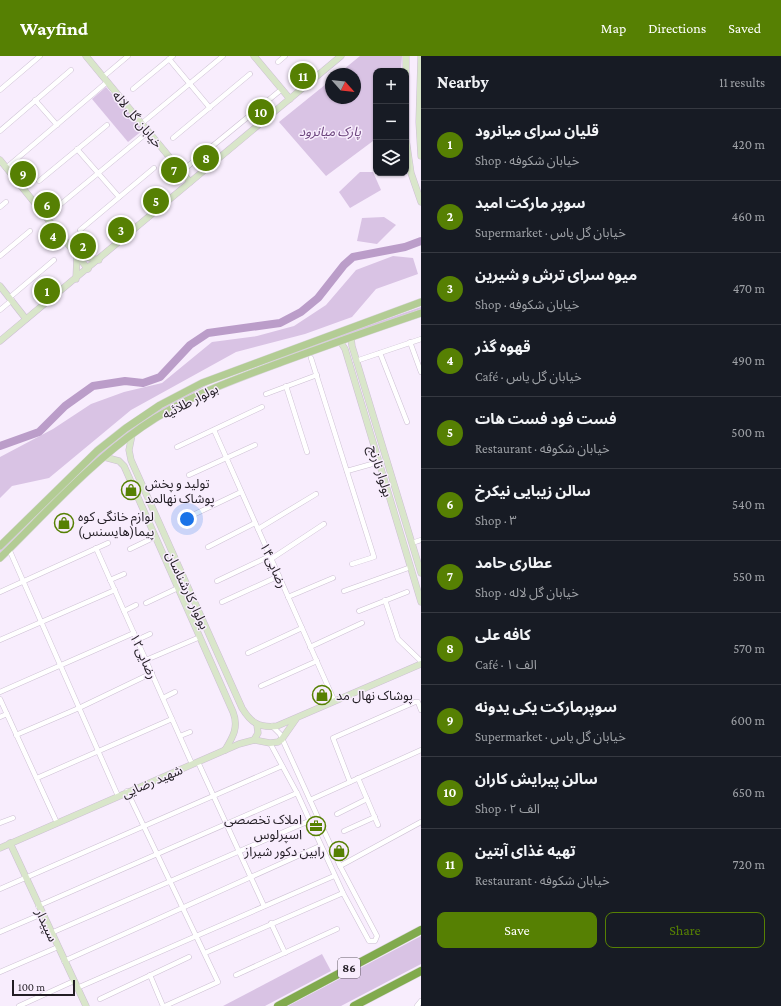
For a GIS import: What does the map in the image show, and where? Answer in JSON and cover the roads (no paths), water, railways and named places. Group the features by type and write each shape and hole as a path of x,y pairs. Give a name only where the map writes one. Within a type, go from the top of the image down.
{"highway":[{"name":"86","path":"278,1006 421,930"},
{"path":"354,1006 421,971"}],"main road":[{"name":"بولوار طلائیه","path":"0,546 97,451 126,428 160,405 183,392 236,370 421,302"},
{"name":"بولوار طلائیه","path":"0,558 104,457 132,435 187,400 238,378 421,313"},
{"path":"236,370 238,378"}],"street":[{"path":"0,90 40,56"},
{"name":"خیابان گل لاله","path":"86,56 190,182"},
{"path":"6,168 57,125 128,56"},
{"path":"141,124 223,56"},
{"path":"254,56 290,99"},
{"path":"278,62 285,56"},
{"path":"0,341 99,260 341,56"},
{"path":"406,56 406,139 411,173 421,202"},
{"path":"421,56 419,128 421,156"},
{"path":"133,89 171,58 210,108"},
{"path":"0,131 71,70"},
{"path":"173,138 250,74"},
{"path":"182,171 282,89"},
{"path":"35,100 57,125"},
{"path":"38,181 107,125"},
{"path":"45,217 148,132"},
{"path":"77,149 119,197"},
{"path":"0,160 88,269"},
{"path":"80,230 154,168"},
{"path":"0,207 6,202"},
{"path":"0,256 30,231"},
{"path":"77,255 99,260"},
{"path":"76,279 77,255"},
{"path":"0,310 54,260"},
{"path":"0,286 26,319"},
{"name":"بولوار نارنج","path":"351,337 356,361 412,543 420,564 421,573"},
{"path":"356,361 421,338"},
{"name":"بولوار نارنج","path":"340,341 345,349 421,602"},
{"path":"410,342 421,372"},
{"path":"345,349 347,345 352,346"},
{"path":"380,353 407,422"},
{"path":"311,358 374,557 352,564"},
{"path":"266,394 317,375"},
{"path":"286,386 307,452"},
{"path":"177,447 262,407"},
{"name":"رضایی۱۴","path":"214,430 334,700"},
{"name":"بولوار کارشناسان","path":"132,435 129,450 131,460 242,708 249,719 257,725"},
{"path":"189,475 255,445"},
{"path":"104,457 119,462 123,466"},
{"path":"123,466 123,461 126,459 131,460"},
{"path":"347,471 378,462"},
{"name":"بولوار کارشناسان","path":"123,466 234,712 236,725 234,735 226,750"},
{"path":"195,514 241,492"},
{"path":"258,529 316,494"},
{"path":"393,509 401,507"},
{"path":"208,547 255,523"},
{"path":"217,581 271,557 324,524"},
{"path":"130,549 155,537"},
{"path":"412,543 421,540"},
{"path":"0,592 108,542"},
{"name":"رضایی۱۲","path":"96,548 172,719 213,796 264,906"},
{"path":"9,549 118,796"},
{"path":"344,591 411,567"},
{"path":"110,580 124,574"},
{"path":"222,602 279,576"},
{"path":"288,597 333,578"},
{"path":"146,603 178,588"},
{"path":"0,640 115,590"},
{"path":"359,611 407,592"},
{"path":"385,600 398,639 421,661"},
{"path":"124,611 136,605"},
{"path":"310,647 362,623"},
{"path":"248,653 302,628"},
{"path":"0,692 134,632"},
{"path":"137,640 150,634"},
{"path":"146,660 200,637"},
{"path":"261,686 316,661"},
{"path":"254,740 258,733 257,725 272,726 297,718 334,700 421,664"},
{"path":"16,735 79,708 152,673"},
{"path":"163,698 176,692"},
{"path":"0,699 57,823"},
{"path":"350,782 333,738 415,702 418,702 421,710"},
{"path":"234,712 239,714 242,708"},
{"path":"0,717 7,714"},
{"path":"282,739 297,718"},
{"path":"37,778 172,719"},
{"path":"236,725 242,719 249,719"},
{"path":"270,743 282,764 343,893 369,941 375,941 377,936 340,866 278,731 272,726"},
{"path":"180,736 190,732"},
{"path":"234,735 235,741 239,744"},
{"name":"شهید رضایی","path":"0,848 239,744 254,740 270,743 278,742 282,739"},
{"path":"310,800 421,750"},
{"path":"0,889 145,827 282,764 290,757"},
{"path":"358,778 378,825"},
{"path":"127,792 218,982 164,1006 150,975"},
{"path":"38,906 296,793"},
{"path":"337,814 367,799"},
{"path":"344,831 375,817"},
{"path":"0,823 13,818"},
{"path":"51,933 239,850 309,821"},
{"path":"340,866 421,822"},
{"name":"سپیدار","path":"10,843 38,906 86,1006"},
{"path":"64,961 320,846"},
{"path":"77,988 334,876"},
{"path":"205,953 343,893"},
{"path":"0,932 42,914"},
{"path":"271,923 285,953"},
{"path":"236,975 337,930"},
{"path":"0,972 58,948"},
{"path":"100,999 189,957"},
{"path":"19,1006 74,981"},
{"path":"363,1006 392,986"},
{"path":"417,1006 421,1001"}],"waterway":[{"path":"0,446 39,432 65,406 93,386 125,381 143,383 160,377 190,345 208,333 280,323 301,312 318,298 344,265 353,257 405,247 421,241"}],"place":[{"name":"تهیه غذای آبتین","path":"303,76"},
{"name":"سالن پیرایش کاران","path":"261,112"},
{"name":"کافه علی","path":"206,158"},
{"name":"عطاری حامد","path":"174,170"},
{"name":"سوپرمارکت یکی یدونه","path":"23,174"},
{"name":"فست فود فست هات","path":"156,201"},
{"name":"سالن زیبایی نیکرخ","path":"47,205"},
{"name":"میوه سرای ترش و شیرین","path":"121,230"},
{"name":"قهوه گذر","path":"53,236"},
{"name":"سوپر مارکت امید","path":"83,246"},
{"name":"قلیان سرای میانرود","path":"47,291"},
{"name":"تولید و پخش پوشاک نهالمد","path":"131,490"},
{"name":"لوازم خانگی کوه پیما(هایسنس)","path":"64,523"},
{"name":"پوشاک نهال مد","path":"322,695"},
{"name":"املاک تخصصی اسپرلوس","path":"316,826"},
{"name":"رابین دکور شیراز","path":"339,851"}],"park label":[{"name":"پارک میانرود","path":"330,131"}]}
